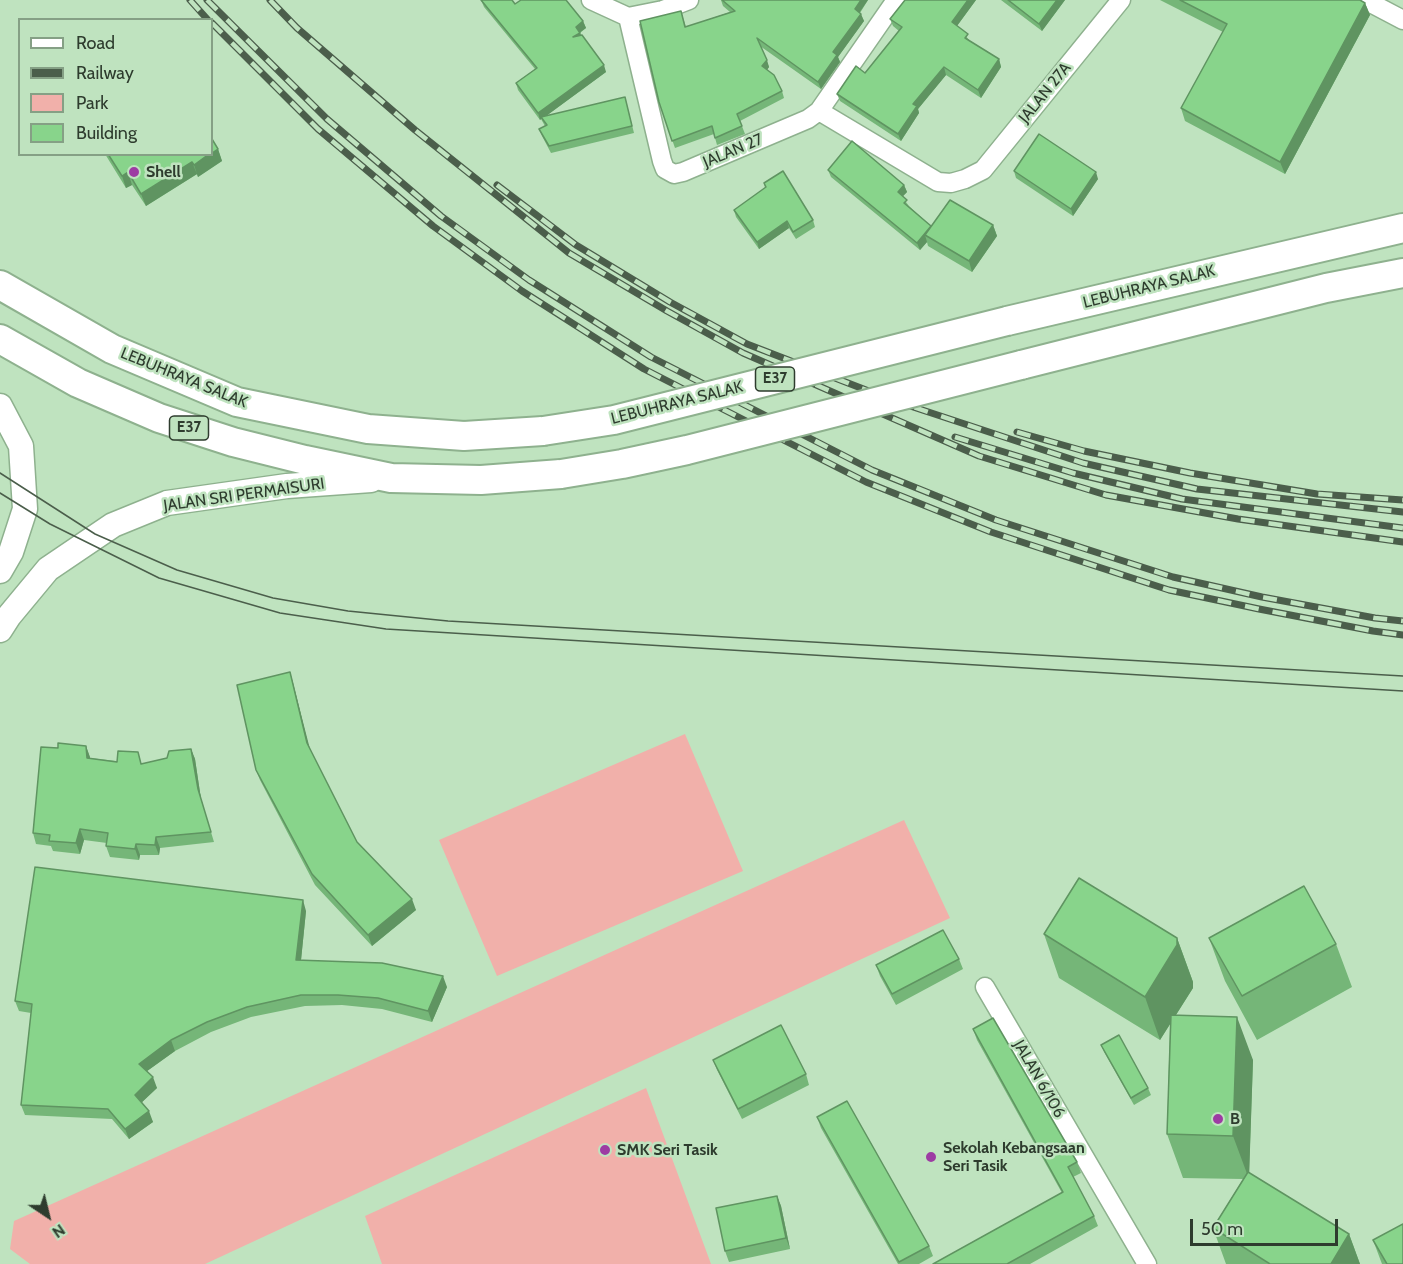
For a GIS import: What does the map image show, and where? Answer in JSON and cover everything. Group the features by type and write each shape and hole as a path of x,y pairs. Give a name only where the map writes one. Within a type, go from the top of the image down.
{"highway":[{"name":"LEBUHRAYA SALAK","path":"0,285 112,349 237,402 368,429 464,436 543,431 614,420 1007,321 1403,228"},
{"name":"E37","path":"0,339 78,383 159,418 233,442 391,478 481,480 561,474 687,450 1326,288 1403,273"}],"main road":[{"path":"0,406 21,446 25,509 11,552 0,571"},
{"name":"JALAN SRI PERMAISURI","path":"0,630 48,569 112,525 167,503 286,486 391,478"}],"street":[{"path":"591,0 628,17 663,10 689,0"},
{"name":"JALAN 27","path":"628,17 662,161 665,169 674,174 808,119 819,111 896,0"},
{"name":"JALAN 27A","path":"819,111 938,182 951,183 965,180 983,170 1121,0"},
{"path":"1365,0 1403,20"},
{"name":"JALAN 6/106","path":"986,987 1147,1264"}],"green space":[{"path":"685,734 743,871 497,976 439,840"},
{"path":"904,820 950,918 205,1264 30,1264 10,1249 14,1221"},
{"path":"646,1088 711,1264 382,1264 365,1216"}],"building":[{"path":"481,0 512,0 515,4 521,0 566,0 583,21 576,27 580,33 573,37 582,35 604,65 538,113 516,83 537,68"},
{"path":"722,0 861,0 855,9 861,14 833,52 837,55 818,82 757,38 767,60 762,66 774,75 782,91 737,114 742,126 715,138 712,126 672,141 659,102 640,21 681,11 685,27 735,11"},
{"path":"905,0 968,0 952,22 968,34 965,38 999,59 978,90 944,67 913,104 917,106 898,134 837,94 856,66 865,73 902,27 890,19"},
{"path":"1008,0 1057,0 1039,24"},
{"path":"1180,0 1360,0 1365,3 1280,162 1181,108 1227,24"},
{"path":"625,97 632,126 549,146 539,129 547,125 541,117"},
{"path":"1039,134 1096,172 1071,209 1014,171"},
{"path":"213,141 218,149 213,152"},
{"path":"852,141 904,185 898,192 907,200 904,203 931,226 917,243 828,170"},
{"path":"109,156 206,156 194,165 192,162 141,194 128,172 122,176"},
{"path":"783,171 813,220 793,232 787,221 757,242 734,210 766,187 764,183"},
{"path":"950,200 993,225 969,261 925,235"},
{"path":"290,672 307,743 357,842 412,899 368,935 312,874 256,770 237,685"},
{"path":"58,743 86,746 87,758 117,762 118,751 138,752 141,764 167,758 169,751 191,749 198,789 211,832 156,837 155,845 136,844 135,849 106,846 108,833 80,829 76,843 49,841 50,835 33,833 41,747 58,748"},
{"path":"35,867 303,900 296,960 382,963 443,976 428,1011 378,998 301,995 247,1007 207,1022 171,1040 139,1064 153,1077 135,1095 149,1111 125,1129 108,1109 21,1105 32,1004 15,1001"},
{"path":"1079,878 1177,938 1177,945 1145,997 1044,934"},
{"path":"1304,886 1336,944 1242,996 1209,938"},
{"path":"943,930 959,959 892,994 876,965"},
{"path":"1171,1015 1237,1017 1233,1136 1167,1134"},
{"path":"993,1018 1077,1162 1068,1167 1094,1216 1007,1264 933,1264 1063,1192 973,1029"},
{"path":"781,1025 806,1074 738,1109 713,1060"},
{"path":"1119,1035 1148,1088 1131,1098 1101,1045"},
{"path":"847,1101 929,1246 899,1262 817,1117"},
{"path":"1248,1172 1349,1234 1331,1264 1270,1264 1213,1228"},
{"path":"777,1196 786,1238 725,1251 716,1208"},
{"path":"1403,1224 1403,1264 1387,1264 1373,1240"}],"tram line":[{"path":"0,473 95,534 177,570 273,598 348,611 448,621 1403,676"},
{"path":"0,493 50,524 159,578 280,613 386,629 1403,691"}],"railway":[{"path":"190,0 206,18"},
{"path":"207,0 327,119 441,216 529,280 651,357 872,470 996,520 1173,577 1262,597 1403,621"},
{"path":"270,0 297,28 415,130 569,253 743,353 979,456 1106,495 1238,519 1403,542"},
{"path":"213,24 318,129 433,226 522,291 644,369 866,482 991,532 1169,590 1403,635"},
{"path":"497,185 576,245 670,302 747,344 892,400 1083,463 1197,489 1403,512"},
{"path":"1017,432 1084,451 1190,473 1317,494 1403,500"},
{"path":"955,437 1073,473 1182,499 1403,528"}],"place":[{"name":"Shell","path":"134,172"},
{"name":"B","path":"1218,1119"},
{"name":"SMK Seri Tasik","path":"605,1150"},
{"name":"Sekolah Kebangsaan Seri Tasik","path":"931,1157"}]}
